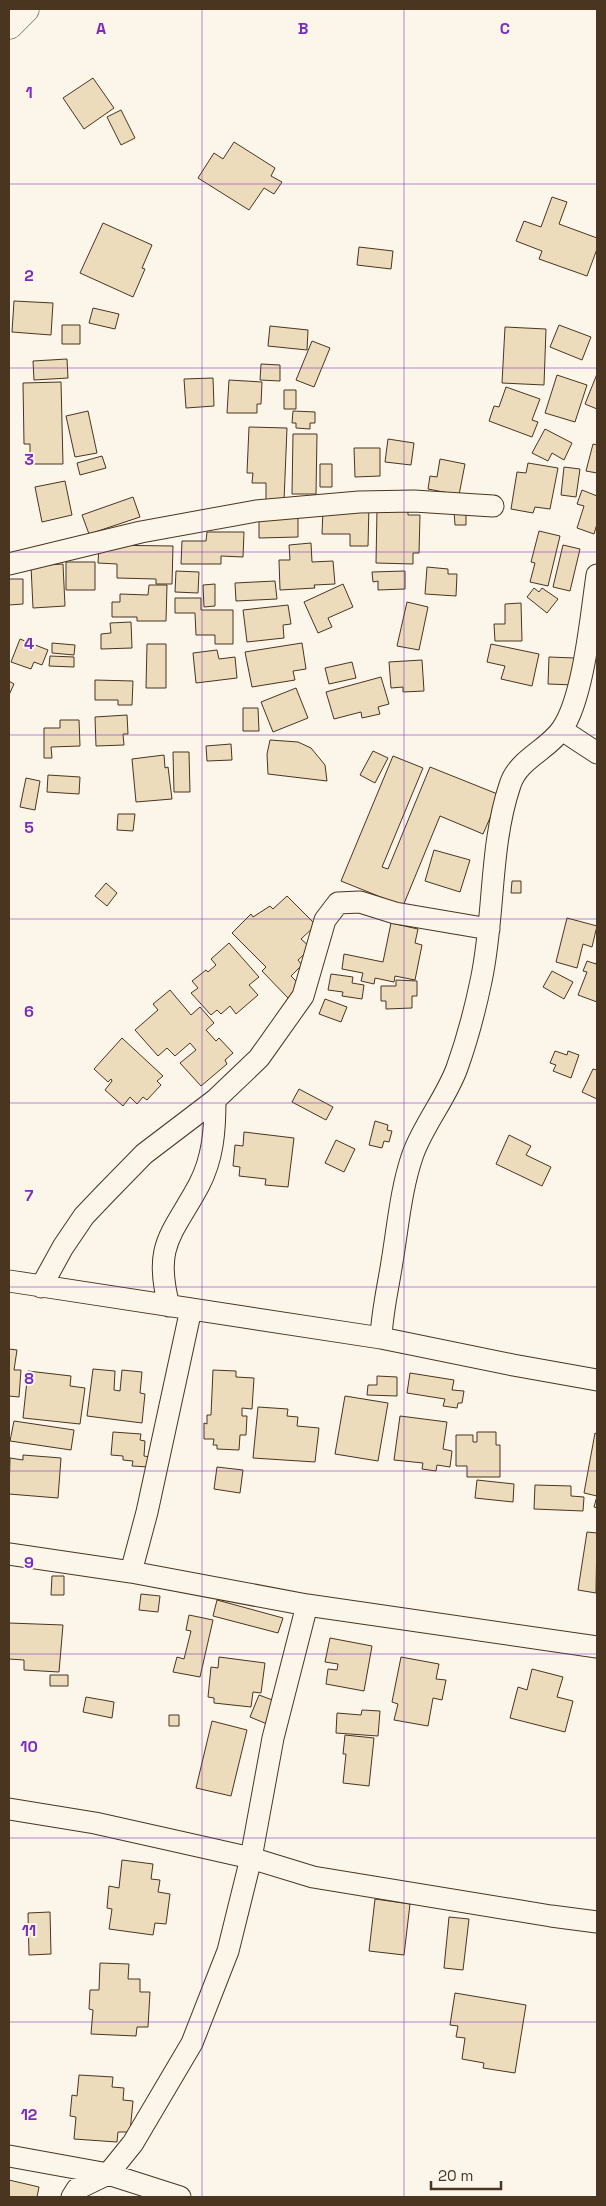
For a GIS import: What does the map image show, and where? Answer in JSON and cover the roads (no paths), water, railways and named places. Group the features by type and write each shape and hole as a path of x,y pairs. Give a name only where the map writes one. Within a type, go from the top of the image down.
{"street":[{"path":"9,25 25,9"},
{"path":"9,564 141,532 256,511 368,502 414,501 492,506"},
{"path":"381,1338 384,1303 410,1165 422,1133 457,1068 481,981 489,929 498,841 510,782 523,764 562,730 577,691 597,575"},
{"path":"562,730 597,754"},
{"path":"41,1287 63,1247 84,1216 104,1195 144,1154 215,1100 260,1058 303,996 325,920 338,903 360,902 395,913 489,929"},
{"path":"169,1306 163,1276 162,1258 167,1240 199,1184 211,1153 216,1133 215,1100"},
{"path":"9,1282 381,1338 597,1380"},
{"path":"131,1572 149,1503 191,1309"},
{"path":"9,1554 131,1572 307,1605 597,1647"},
{"path":"72,2197 77,2190 108,2174 133,2143 192,2043 228,1951 250,1858 274,1738 307,1605"},
{"path":"9,1809 95,1823 250,1858 322,1878 597,1922"},
{"path":"9,2146 19,2157 108,2174 180,2197"}]}
